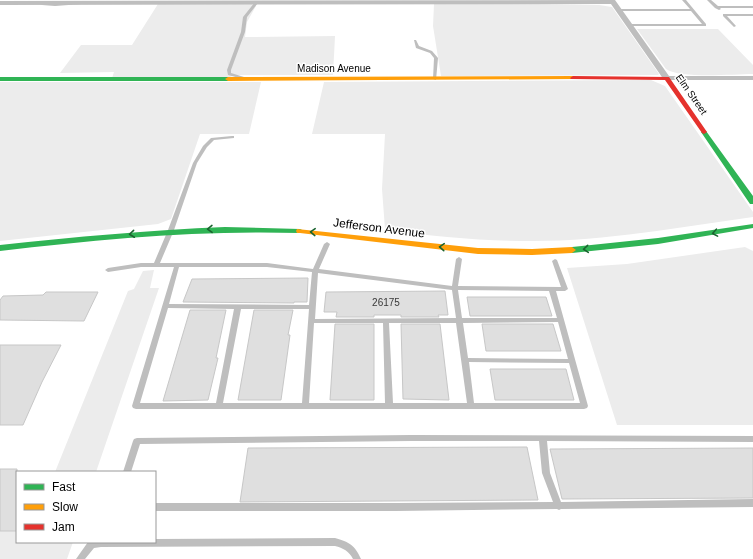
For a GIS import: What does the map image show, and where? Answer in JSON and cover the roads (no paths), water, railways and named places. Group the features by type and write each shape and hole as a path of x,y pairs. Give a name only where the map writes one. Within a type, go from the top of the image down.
{"street":[{"path":"0,3 612,1"},
{"name":"Elm Street","path":"612,1 753,202"},
{"path":"667,78 753,78"},
{"name":"Madison Avenue","path":"0,79 667,78"},
{"name":"Jefferson Avenue","path":"0,248 171,230 228,229 325,233 425,246 499,252 538,252 614,247 753,226"},
{"path":"68,250 167,240 202,238 247,239"},
{"name":"Jefferson Avenue","path":"331,244 355,247"},
{"path":"462,259 462,256 468,255 512,256 538,252"},
{"path":"462,259 558,261"}],"lane":[{"path":"630,25 706,24 684,0"},
{"path":"709,0 734,26"},
{"path":"247,79 229,74 229,70 243,32 245,17 256,3"},
{"path":"716,7 753,7"},
{"path":"619,10 693,10"},
{"path":"724,15 753,15"},
{"path":"415,41 417,47 431,52 436,58 435,79"},
{"path":"156,265 171,230 195,163 205,146 213,139 232,137"},
{"path":"305,406 315,271 331,244"},
{"path":"462,259 454,288 471,406"},
{"path":"108,270 141,265 267,265 454,288 564,290 558,261"},
{"path":"177,265 136,406 584,406 552,289"},
{"path":"165,306 312,307"},
{"path":"219,406 238,306"},
{"path":"311,321 561,320"},
{"path":"386,321 389,406"},
{"path":"465,360 572,361"},
{"path":"127,471 137,441 543,438 753,439"},
{"path":"543,438 546,473 559,506"},
{"path":"156,507 559,506 753,503"},
{"path":"156,542 335,542 347,546 355,552 357,559"},
{"path":"80,559 92,544 96,543"}]}
